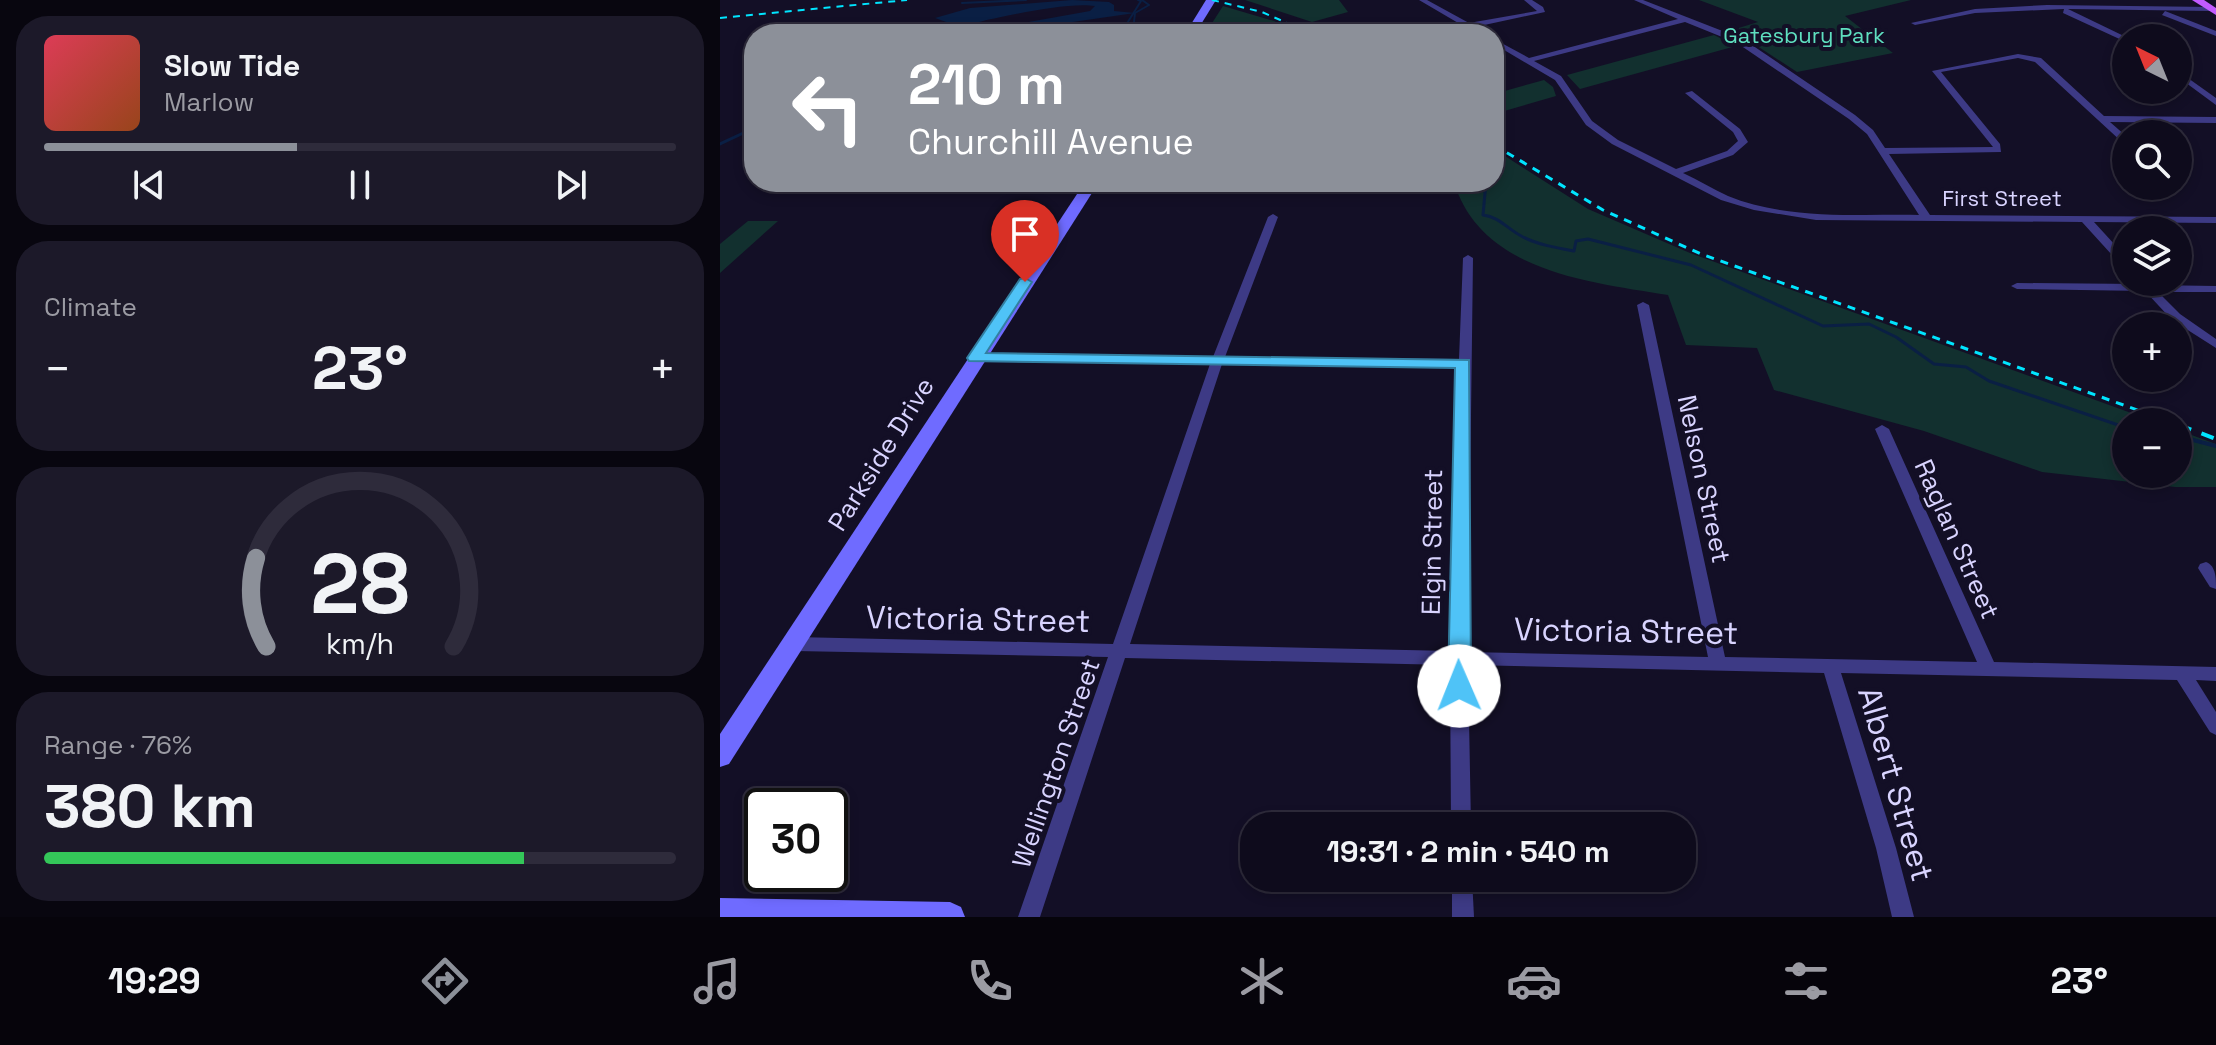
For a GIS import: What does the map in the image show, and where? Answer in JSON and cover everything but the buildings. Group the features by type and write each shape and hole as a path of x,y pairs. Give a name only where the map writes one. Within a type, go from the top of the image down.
{"main road":[{"path":"1196,24 1211,0"},
{"name":"Parkside Drive","path":"720,756 1085,192"},
{"path":"720,912 950,917"}],"street":[{"path":"1422,0 1464,24"},
{"path":"1478,24 1541,12 1541,8 1527,0"},
{"path":"1637,0 1740,41 1852,117 1870,132 1926,217"},
{"path":"2049,0 2112,33"},
{"path":"1915,23 1975,11 2211,5"},
{"path":"2154,8 2216,34"},
{"path":"1529,60 1686,19"},
{"name":"First Street","path":"1504,46 1562,82 1583,115 1603,134 1735,202 1787,214 2216,220"},
{"path":"1883,151 1998,150 1936,71 2018,56 2041,62 2112,128"},
{"path":"2192,84 2216,102"},
{"path":"1674,173 1730,153 1743,142 1737,131 1689,93"},
{"path":"2103,119 2216,120"},
{"name":"Wellington Street","path":"1029,917 1218,359 1273,217"},
{"path":"2085,219 2112,249"},
{"name":"Elgin Street","path":"1461,812 1459,658 1463,363 1468,258"},
{"path":"2017,286 2112,285"},
{"path":"2192,288 2216,289"},
{"path":"2156,296 2176,317 2216,344"},
{"name":"Nelson Street","path":"1643,305 1718,663"},
{"path":"975,358 1463,363"},
{"name":"Raglan Street","path":"1882,429 1988,668"},
{"path":"2206,568 2216,583"},
{"name":"Victoria Street","path":"795,644 2216,674"},
{"name":"Albert Street","path":"1831,668 1886,848 1903,917"},
{"path":"2182,674 2216,727"},
{"path":"1462,892 1463,917"}],"green space":[{"path":"1245,0 1339,0 1348,12 1312,22"},
{"name":"Gatesbury Park","path":"1699,0 1911,0 1845,16 1893,53 1797,72 1729,31 1758,22"},
{"path":"1223,6 1280,24 1211,24"},
{"path":"1714,35 1736,46 1580,89 1567,75"},
{"path":"1544,80 1553,87 1556,96 1504,111 1504,91"},
{"path":"1504,155 1588,209 1690,253 2117,408 2112,408 2112,480 2042,472 1924,431 1774,390 1757,348 1686,345 1668,295 1605,285 1542,267 1513,254 1488,236 1468,212 1459,192 1504,192"},
{"path":"748,221 778,221 720,273 720,244"},
{"path":"2192,435 2216,444 2216,487 2192,487"}],"water":[{"path":"1072,0 1109,2 1114,5 1114,11 1135,13 1059,24 1023,24 1090,11 1095,6 1084,5 1039,10 973,24 947,24 935,18 970,8"}],"waterway":[{"path":"962,3 1026,0"},
{"path":"1127,24 1141,1 1138,0"},
{"path":"1136,24 1135,13 1149,5 1142,0"},
{"path":"720,144 744,133"},
{"path":"1485,192 1483,215 1494,218 1529,240 1574,251 1576,241 1588,239 1691,265 1823,326 1869,324 1896,337 1934,364 1966,367 1989,381 2112,423"},
{"path":"2192,440 2216,446"}],"railway":[{"path":"720,18 907,0"},
{"path":"1212,0 1262,12 1289,24"},
{"path":"1504,151 1603,210 1701,254 2132,408"},
{"path":"2192,430 2216,439"}],"route":[{"path":"1025,282 975,358 1463,363 1459,686"}]}
